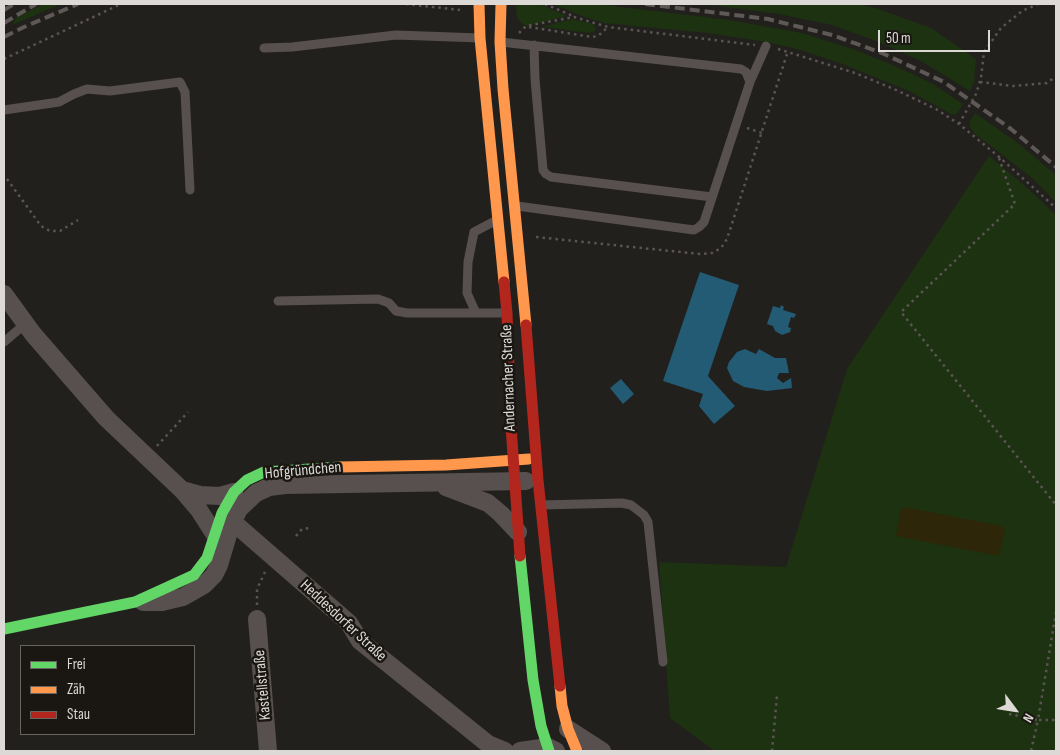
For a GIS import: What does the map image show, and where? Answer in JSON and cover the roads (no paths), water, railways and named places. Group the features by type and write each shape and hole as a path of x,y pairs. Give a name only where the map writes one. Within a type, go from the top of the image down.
{"street":[{"name":"Andernacher Straße","path":"501,4 502,89 527,332 540,505 564,713 577,751"},
{"name":"Andernacher Straße","path":"479,8 480,38 507,313 518,532 533,680 538,712 551,750"},
{"path":"4,294 25,324 106,418 182,490 199,510 215,535"},
{"name":"Hofgründchen","path":"135,602 194,575 207,558 215,535 232,509 247,480 264,472 446,465 536,458"},
{"name":"Hofgründchen","path":"4,629 135,602 162,602 183,597 204,585 214,575 219,564 232,509 269,487 285,485 515,482 538,480"},
{"path":"434,483 488,503 518,532"},
{"path":"182,490 200,495 220,496 232,509 212,514 199,510"},
{"name":"Heddesdorfer Straße","path":"232,509 275,559 349,623 360,641 488,744 505,751"},
{"name":"Kastellstraße","path":"257,619 268,751"},
{"path":"568,729 602,751"},
{"path":"520,751 551,750"}],"lane":[{"path":"264,48 292,47 396,35 480,38"},
{"path":"500,42 741,69 746,72 750,82"},
{"path":"534,45 543,170 551,177 712,197"},
{"path":"514,206 694,230 699,227 704,222 750,82 766,46"},
{"path":"4,110 59,102 87,90 110,91 180,82 185,92 190,190"},
{"path":"476,313 467,293 468,262 474,232 498,220"},
{"path":"278,301 378,299 389,303 396,311 407,313 507,313"},
{"path":"4,342 25,324"},
{"path":"540,505 622,502 632,505 644,516 648,522 663,662"}],"water":[{"path":"700,272 739,285 708,376 735,406 714,424 699,406 703,394 663,381"},
{"path":"781,305 784,307 783,310 796,314 794,318 791,317 788,327 791,328 790,332 782,335 775,331 773,326 767,324 773,306 780,308"},
{"path":"745,349 756,354 759,349 775,358 786,358 789,373 779,373 777,378 783,383 791,378 792,388 767,391 744,387 733,381 727,368 729,362 737,352"},
{"path":"621,379 634,394 623,404 610,388"}],"railway":[{"path":"4,10 14,4"},
{"path":"4,23 36,4"},
{"path":"4,37 78,4"},
{"path":"645,4 768,19 832,35 882,53 944,82 1011,129 1056,167"}]}
